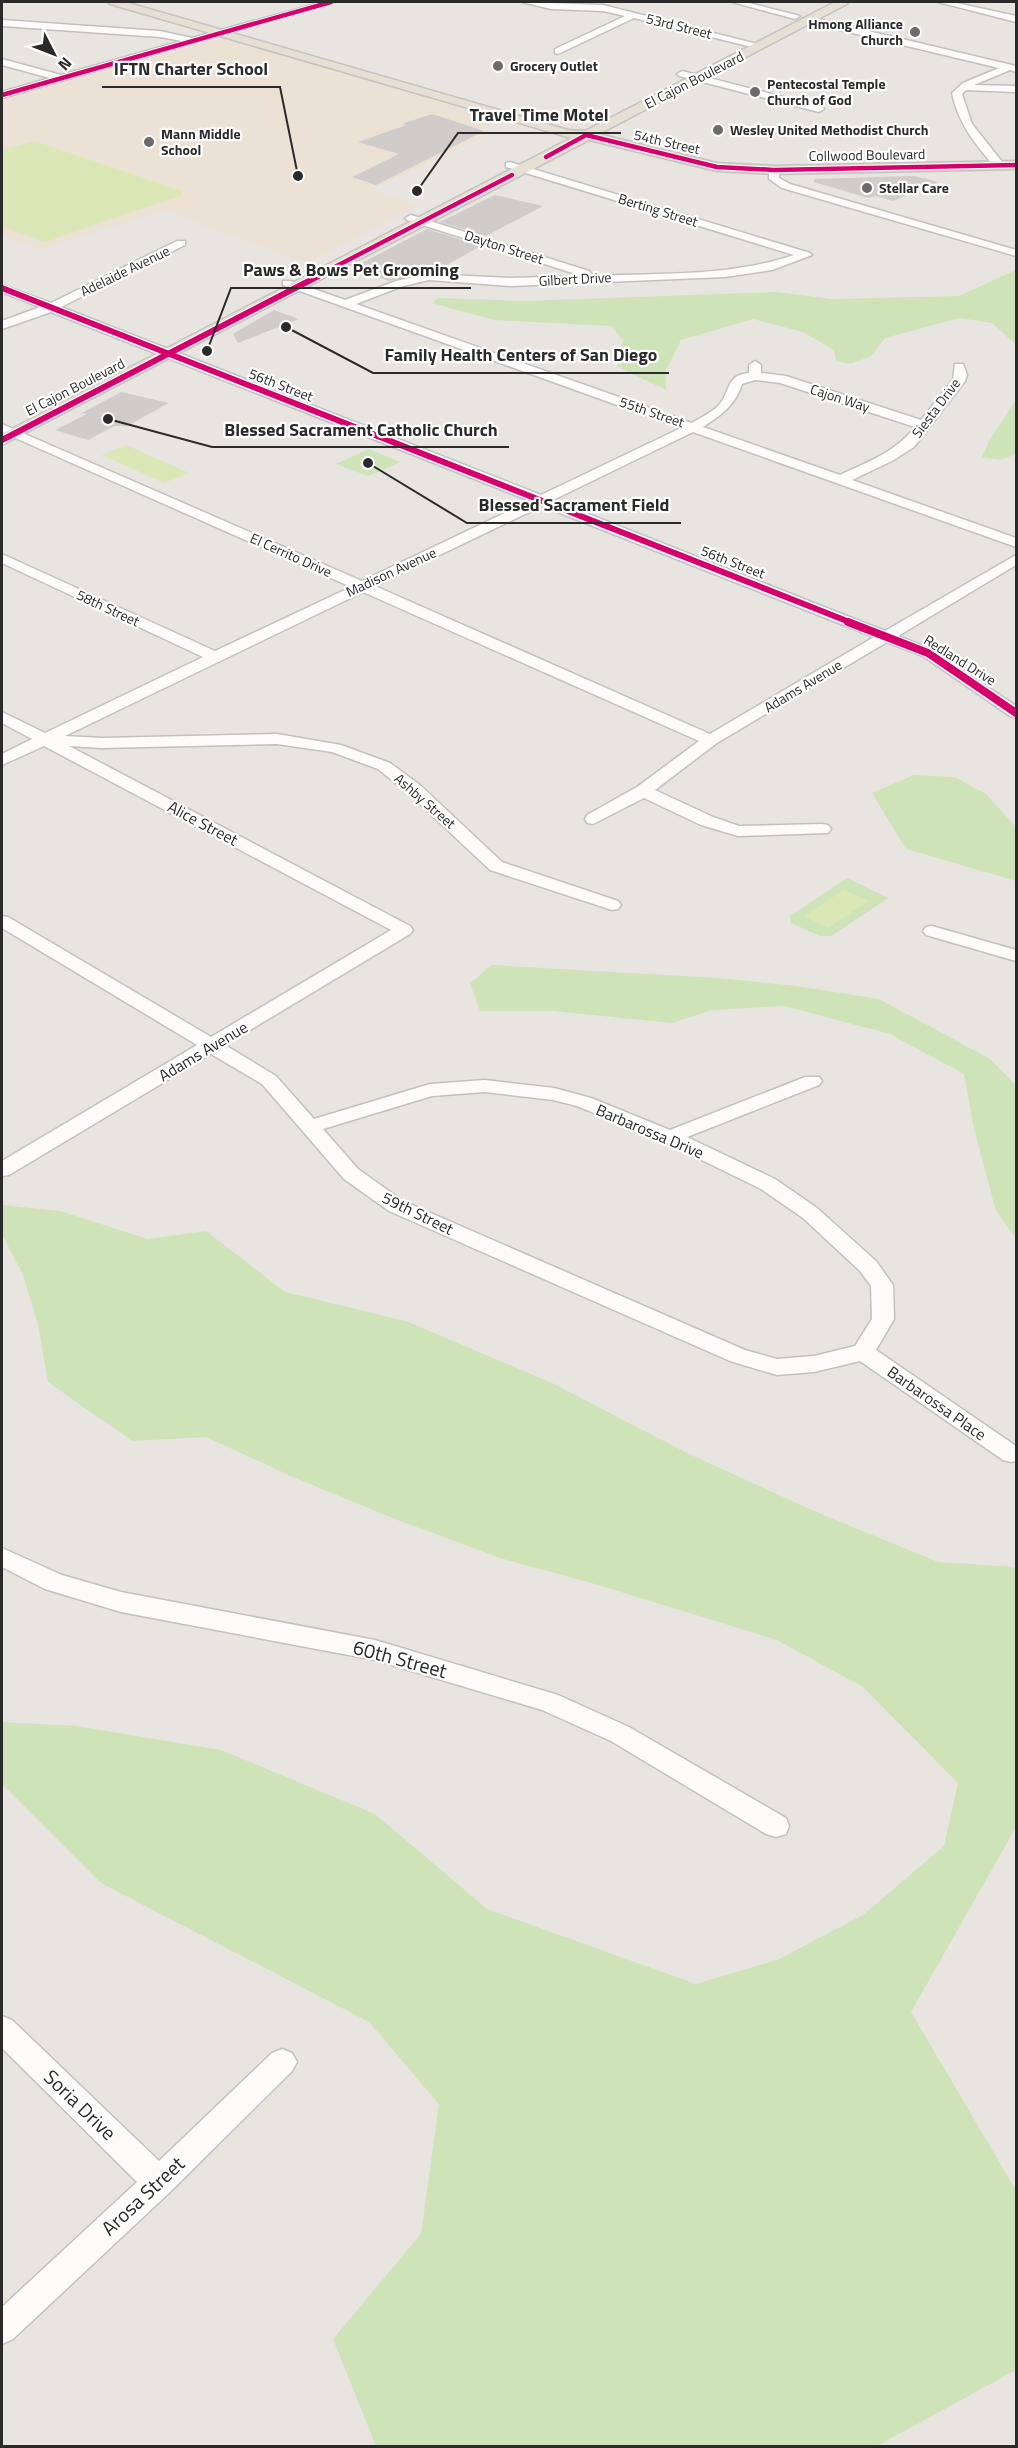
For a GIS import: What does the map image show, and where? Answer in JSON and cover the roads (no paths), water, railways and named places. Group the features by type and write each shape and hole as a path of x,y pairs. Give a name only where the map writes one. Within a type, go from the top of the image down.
{"main road":[{"name":"54th Street","path":"114,2 577,132 677,159 717,167"},
{"name":"54th Street","path":"138,2 577,132"},
{"name":"El Cajon Boulevard","path":"5,433 417,220 682,74 823,2"},
{"name":"El Cajon Boulevard","path":"577,132 697,78 843,2"},
{"name":"Collwood Boulevard","path":"717,167 774,170 1017,165"}],"street":[{"path":"2,95 331,2"},
{"name":"53rd Street","path":"526,2 603,9 760,45"},
{"path":"736,2 795,16"},
{"path":"942,2 1017,19"},
{"path":"558,51 634,15"},
{"path":"809,20 1014,67"},
{"path":"2,23 168,35 190,41"},
{"path":"106,31 161,38 179,44"},
{"path":"2,62 60,78"},
{"path":"999,165 973,135 960,112 957,93 961,87 1014,67"},
{"path":"682,74 819,109"},
{"path":"961,87 1017,89"},
{"name":"Berting Street","path":"516,167 806,255"},
{"path":"774,170 774,179 786,186 1017,253"},
{"name":"Dayton Street","path":"417,220 598,278"},
{"name":"Adelaide Avenue","path":"2,325 50,308 181,243"},
{"name":"Gilbert Drive","path":"345,304 400,283 429,277 511,282 750,272 790,262 806,255"},
{"name":"55th Street","path":"292,285 1017,543"},
{"name":"56th Street","path":"2,288 162,353 886,636"},
{"name":"Siesta Drive","path":"841,480 887,458 909,444 959,381 961,375 959,367"},
{"name":"Madison Avenue","path":"2,760 694,427 722,409 732,395 735,382 755,371"},
{"name":"Cajon Way","path":"755,371 925,426"},
{"name":"El Cerrito Drive","path":"5,433 711,740"},
{"name":"58th Street","path":"2,558 215,657"},
{"name":"Adams Avenue","path":"593,819 643,791 711,740 1017,559"},
{"name":"Redland Drive","path":"886,636 928,653 1017,713"},
{"name":"Alice Street","path":"2,717 404,930"},
{"name":"Ashby Street","path":"45,740 102,743 277,739 335,748 384,766 414,789 496,866 612,905"},
{"path":"643,791 707,821 738,831 822,829"},
{"name":"59th Street","path":"2,921 269,1080 351,1174 396,1206 738,1356 777,1366 814,1364 863,1352"},
{"name":"Adams Avenue","path":"2,1170 404,930"},
{"path":"932,931 1017,956"},
{"path":"670,1137 812,1081"},
{"name":"Barbarossa Drive","path":"309,1127 430,1090 485,1086 554,1094 584,1102 670,1137 768,1184 810,1213 868,1266 882,1285 883,1319 863,1352"},
{"name":"Barbarossa Place","path":"863,1352 1011,1454"},
{"name":"60th Street","path":"2,1557 54,1582 121,1602 375,1650 549,1702 620,1734 776,1826"},
{"name":"Soria Drive","path":"2,2029 159,2182"},
{"name":"Arosa Street","path":"2,2328 159,2182 282,2062"}],"place":[{"name":"Hmong Alliance Church","path":"915,32"},
{"name":"Grocery Outlet","path":"498,66"},
{"name":"Pentecostal Temple Church of God","path":"755,92"},
{"name":"Wesley United Methodist Church","path":"718,130"},
{"name":"Mann Middle School","path":"149,142"},
{"name":"IFTN Charter School","path":"298,176"},
{"name":"Stellar Care","path":"867,188"},
{"name":"Travel Time Motel","path":"417,191"},
{"name":"Family Health Centers of San Diego","path":"286,327"},
{"name":"Paws & Bows Pet Grooming","path":"207,351"},
{"name":"Blessed Sacrament Catholic Church","path":"108,419"},
{"name":"Blessed Sacrament Field","path":"368,463"}]}
